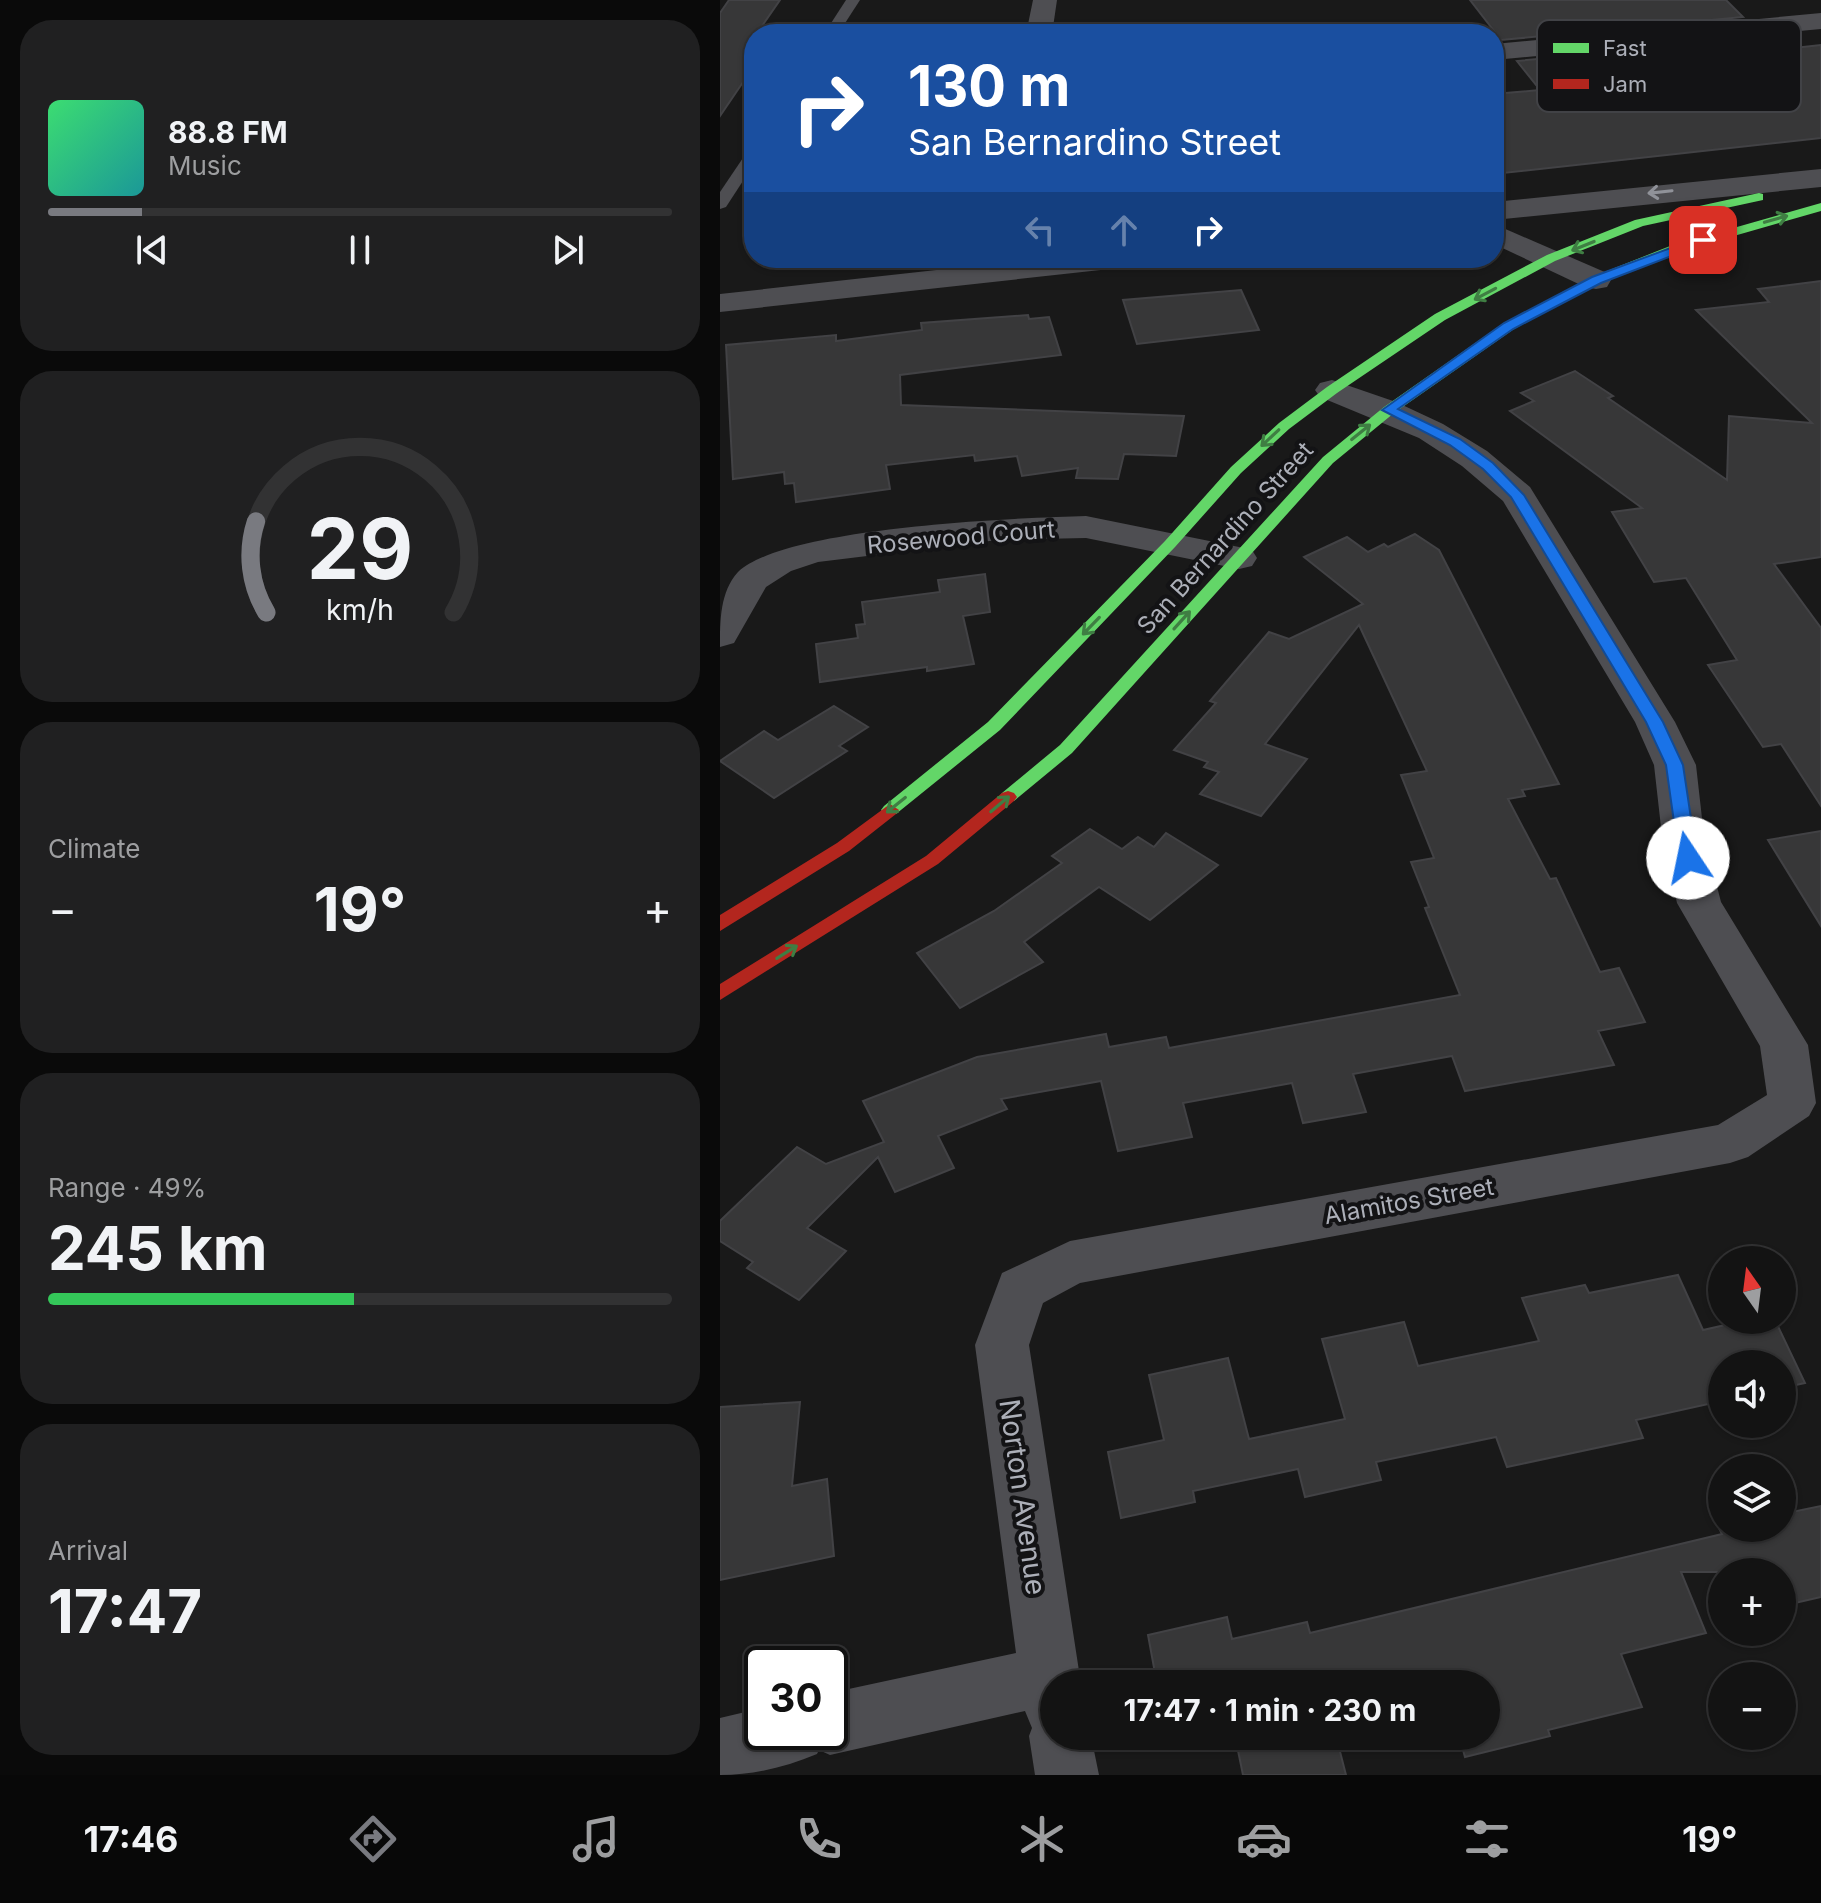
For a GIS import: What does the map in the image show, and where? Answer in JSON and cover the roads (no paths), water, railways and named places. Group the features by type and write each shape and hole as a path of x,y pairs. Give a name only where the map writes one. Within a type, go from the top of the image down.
{"main road":[{"name":"San Bernardino Street","path":"720,924 843,847 994,726 1170,544 1236,470 1284,426 1332,390 1440,317 1551,258 1639,223 1732,201 1821,187"},
{"name":"San Bernardino Street","path":"720,993 932,860 1066,749 1328,460 1389,410 1509,326 1596,280 1674,249 1821,207"}],"street":[{"path":"1041,24 1045,0"},
{"path":"1801,23 1821,21"},
{"path":"1504,51 1537,48"},
{"path":"1504,210 1821,178"},
{"path":"1504,237 1596,280"},
{"path":"720,303 976,268"},
{"path":"1332,390 1389,410"},
{"name":"Alamitos Street","path":"1021,1289 1070,1263 1730,1143 1792,1103 1784,1045 1699,903 1683,836 1675,765 1655,722 1517,495 1488,466 1455,442 1389,410"},
{"name":"Rosewood Court","path":"720,635 751,580 778,563 814,552 998,529 1086,527 1239,558"},
{"name":"Norton Avenue","path":"1021,1289 1002,1345 1048,1670"},
{"path":"848,1721 1040,1694"},
{"path":"720,1749 744,1744"},
{"path":"1063,1750 1067,1775"}],"lane":[{"path":"837,24 853,0"},
{"path":"720,204 744,167"}]}
